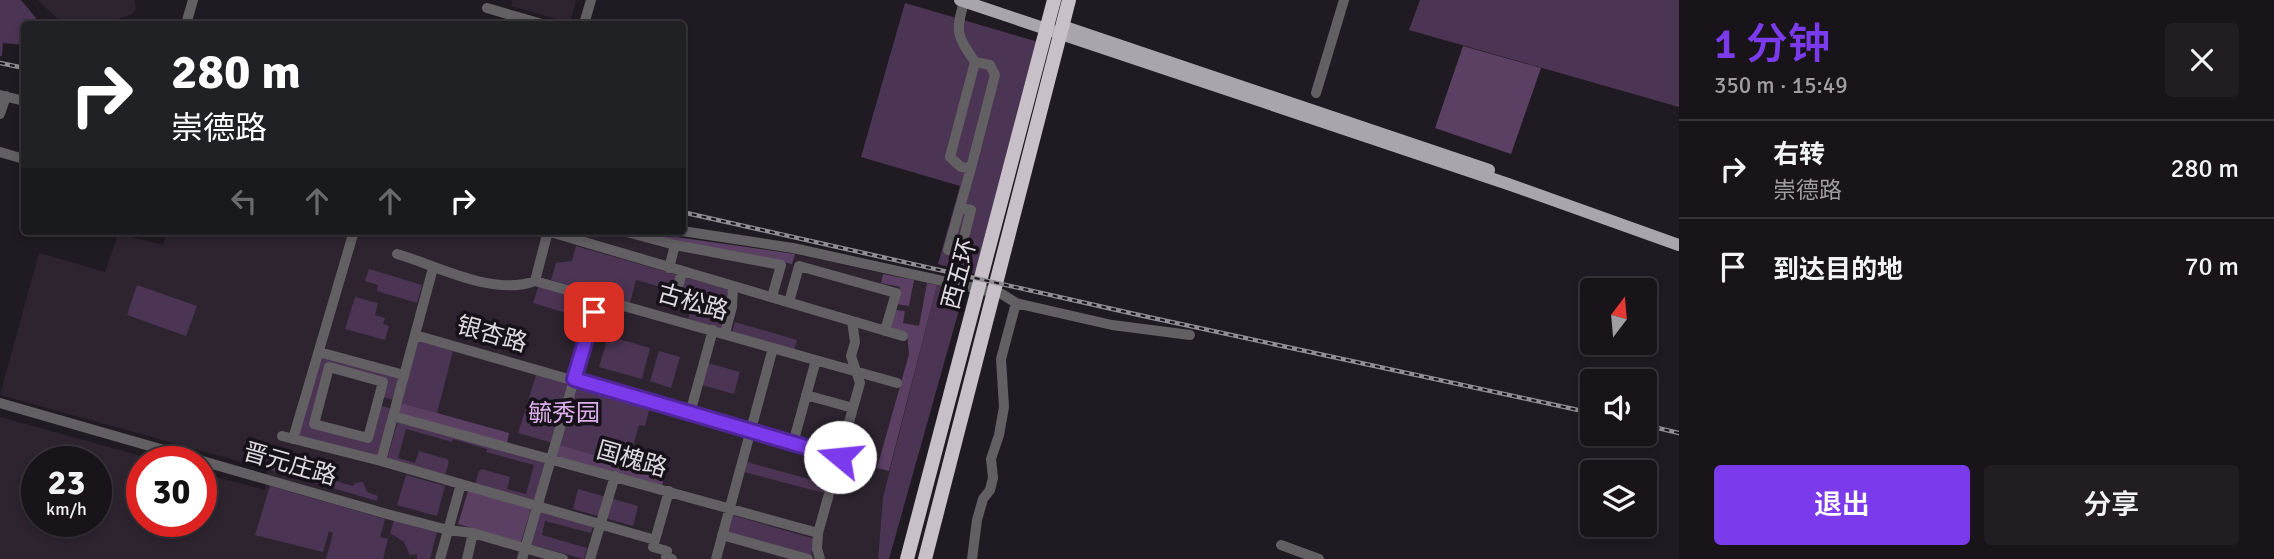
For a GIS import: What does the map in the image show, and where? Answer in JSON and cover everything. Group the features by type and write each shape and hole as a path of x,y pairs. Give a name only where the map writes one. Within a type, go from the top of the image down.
{"highway":[{"name":"西五环","path":"907,559 1054,0"},
{"name":"西五环","path":"925,559 1069,0"}],"main road":[{"path":"962,1 988,4 1679,245"},
{"path":"1118,49 1391,136 1679,237"}],"street":[{"path":"187,21 193,0"},
{"path":"585,21 591,0"},
{"path":"1316,93 1344,0"},
{"path":"960,207 995,75 990,65 975,62 962,42 957,27 962,1"},
{"path":"487,8 525,21"},
{"path":"971,168 961,167 950,157 975,62"},
{"path":"0,114 3,95 21,100"},
{"path":"0,152 21,158"},
{"path":"686,231 793,247 1002,294 1016,303 1112,325 1190,335"},
{"path":"293,439 353,235"},
{"path":"535,281 546,235"},
{"path":"560,235 904,336"},
{"path":"638,235 781,265 772,297"},
{"path":"669,268 676,245"},
{"name":"古松路","path":"397,254 416,259 433,268 491,283 515,285 535,281 598,297 897,383"},
{"path":"789,302 799,266 895,293 885,331"},
{"path":"381,461 433,268"},
{"path":"678,284 682,271"},
{"path":"725,333 732,307 733,286"},
{"path":"523,554 598,297"},
{"path":"972,559 980,509 993,478 991,459 1004,407 1001,359 1016,303"},
{"path":"820,559 817,549 818,533 860,383 851,356 855,342 852,321"},
{"path":"690,413 713,330"},
{"name":"银杏路","path":"415,335 840,457"},
{"path":"716,559 773,348"},
{"path":"319,352 404,375"},
{"path":"793,443 816,360"},
{"path":"329,367 383,382 378,401 368,438 314,424 329,367"},
{"path":"806,395 853,408"},
{"name":"国槐路","path":"378,401 394,411 818,533"},
{"name":"晋元庄路","path":"0,403 448,530 473,533 523,554 564,559"},
{"path":"282,436 381,461 655,540"},
{"path":"590,559 615,476"},
{"path":"440,559 461,484"},
{"path":"669,491 653,547 667,551 666,557 672,559"},
{"path":"467,559 473,533"},
{"path":"722,535 808,559"},
{"path":"1281,545 1319,559"}],"shaded area":[{"path":"38,0 134,0 136,8 132,14 112,21 60,21"},
{"path":"513,0 576,0 571,21 511,6"},
{"path":"1463,46 1541,68 1511,154 1435,128"},
{"path":"118,235 163,245 166,235 662,235 795,254 937,285 883,497 878,559 0,559 0,417 105,446 21,446 21,537 112,537 112,448 126,452 126,537 217,537 217,477 265,490 267,469 217,455 217,446 184,446 0,395 39,253 105,272"},
{"path":"648,235 795,254 792,264 676,243"},
{"path":"883,274 914,280 909,306 896,304 900,287 881,283"},
{"path":"927,283 937,285 889,471 877,468 909,354 907,334 889,329 894,310 905,311 903,323 919,326"},
{"path":"401,403 509,433 507,443 398,413"},
{"path":"560,445 621,463 625,449 638,452 634,465 665,474 662,486 557,457"},
{"path":"468,491 531,509 521,542 458,524"}],"green space":[{"path":"0,0 21,0 38,21 21,21 21,45 3,43 0,56"},
{"path":"1420,0 1679,0 1679,107 1409,30"},
{"path":"905,3 1042,43 975,274 938,264 960,186 861,157"},
{"path":"576,246 730,290 730,306 723,330 688,320 694,298 692,296 636,280 630,303 551,280 556,263 572,261"},
{"path":"369,269 422,285 417,303 377,291 378,285 365,281"},
{"path":"137,285 197,306 186,336 127,315"},
{"path":"539,285 578,297 573,315 533,303"},
{"path":"937,285 964,292 889,559 878,559 883,497"},
{"path":"355,297 378,303 375,315 385,318 383,324 389,326 385,340 345,329"},
{"path":"735,322 797,340 794,351 732,332"},
{"path":"608,336 650,348 642,379 599,367"},
{"path":"418,341 453,351 437,413 401,403"},
{"path":"659,351 680,357 671,388 650,381"},
{"path":"320,354 401,377 394,400 382,397 386,381 328,365 310,426 369,441 379,405 392,409 379,458 296,438"},
{"path":"708,363 740,372 734,394 702,385"},
{"name":"毓秀园","path":"537,372 650,406 645,426 639,425 632,450 625,449 621,463 518,433"},
{"path":"398,421 545,461 534,502 475,485 482,469 510,477 507,489 526,494 534,465 486,452 487,449 453,439 452,442 406,429 398,458 415,463 419,451 447,459 449,462 445,476 387,459"},
{"path":"269,461 353,486 363,482 367,492 378,496 377,501 267,469"},
{"path":"747,462 827,484 824,493 744,472"},
{"path":"406,475 445,486 437,516 397,505"},
{"path":"270,486 385,519 380,537 388,539 383,559 326,559 333,533 329,531 323,552 255,535"},
{"path":"578,489 638,506 633,526 573,509"},
{"path":"538,511 593,526 591,533 545,521 542,535 587,548 584,559 529,544"},
{"path":"732,515 815,539 811,555 727,532"},
{"path":"394,520 437,532 430,559 417,559 417,554 410,555 404,542 390,533"}],"railway":[{"path":"0,63 21,67"},
{"path":"686,213 1580,410"},
{"path":"1657,428 1679,433"}],"route":[{"path":"594,312 574,379 840,457"}]}
